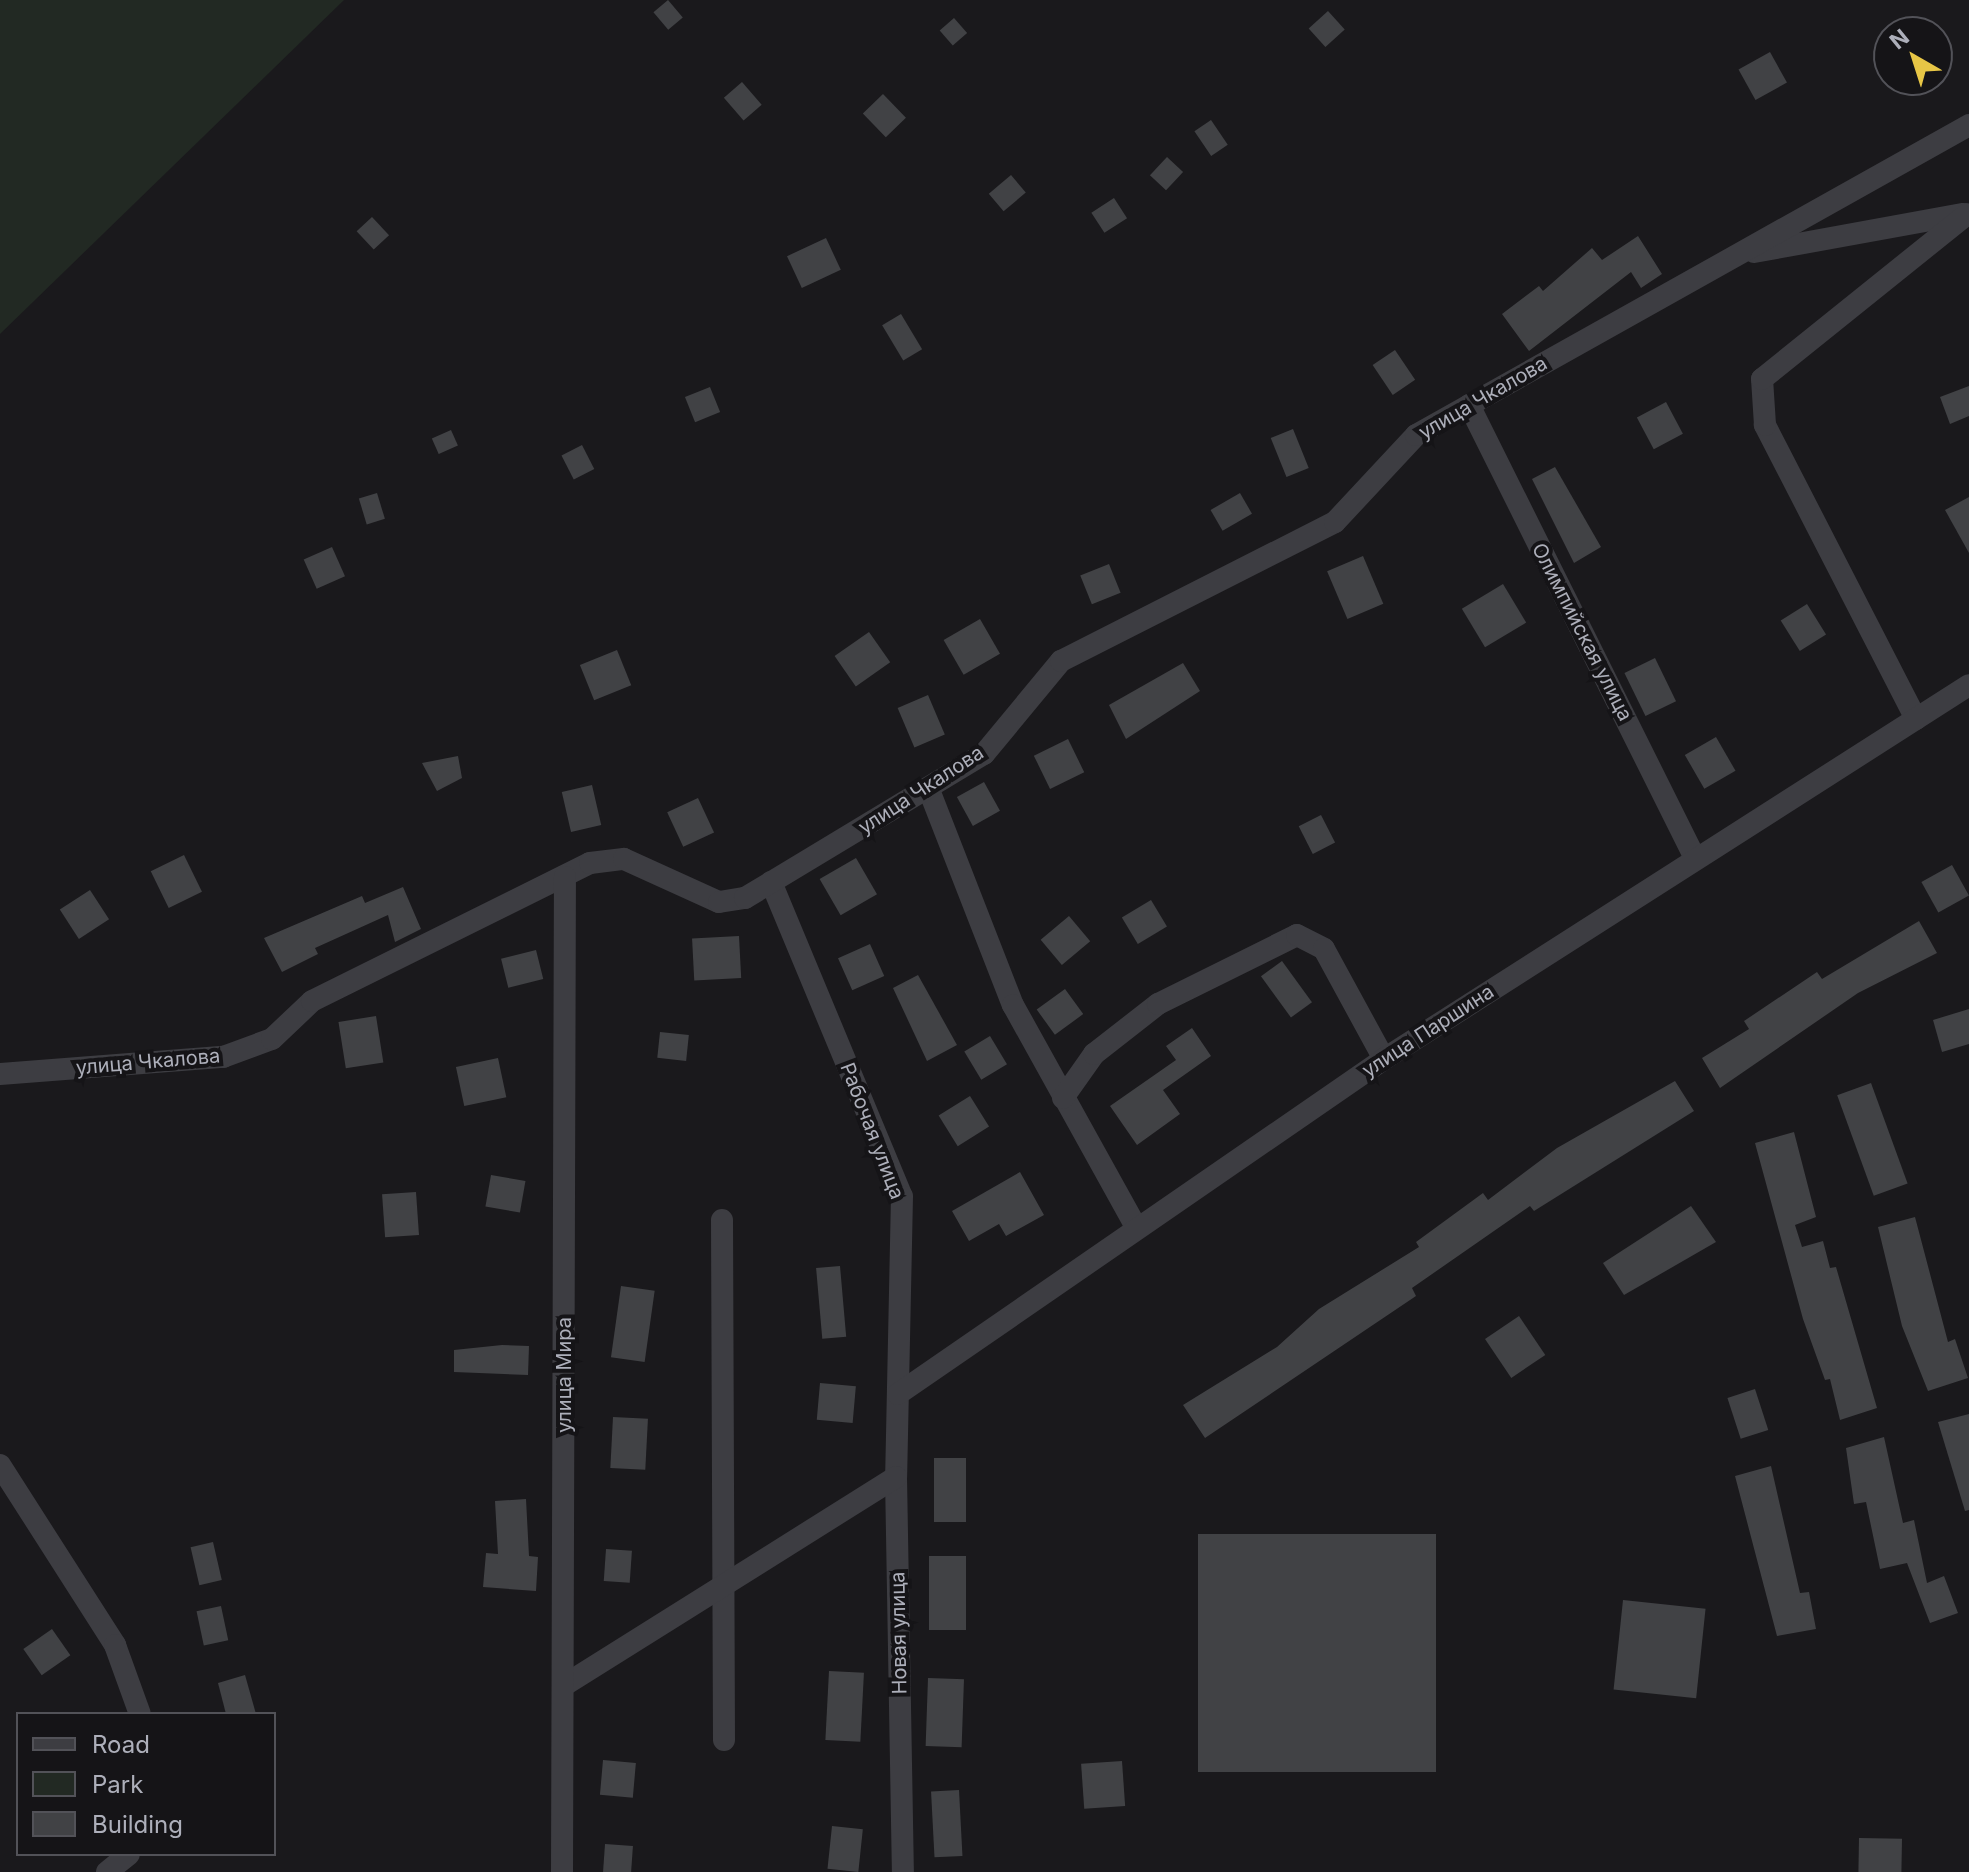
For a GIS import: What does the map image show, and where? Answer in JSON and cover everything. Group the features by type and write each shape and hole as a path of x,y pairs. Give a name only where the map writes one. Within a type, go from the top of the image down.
{"street":[{"name":"улица Чкалова","path":"0,1074 223,1057 272,1039 312,1001 590,863 624,859 719,902 745,898 929,790 984,754 1061,661 1335,522 1416,435 1969,125"},
{"path":"1737,255 1968,214"},
{"path":"1916,719 1765,425 1762,379 1968,214"},
{"name":"Олимпийская улица","path":"1469,405 1695,858"},
{"name":"улица Паршина","path":"898,1394 1136,1227 1384,1059 1969,685"},
{"path":"929,790 1013,1005 1136,1227"},
{"name":"улица Мира","path":"562,1872 565,877"},
{"name":"Рабочая улица","path":"771,882 902,1196 898,1394"},
{"path":"1063,1098 1094,1054 1158,1004 1297,935 1324,949 1384,1059"},
{"path":"722,1220 724,1740"},
{"name":"Новая улица","path":"898,1394 896,1477 903,1872"},
{"path":"0,1465 115,1645 139,1712"},
{"path":"563,1686 896,1477"},
{"path":"107,1872 127,1856"}],"green space":[{"path":"0,0 344,0 0,334"}],"building":[{"path":"668,0 683,18 668,30 653,12"},
{"path":"1328,11 1345,30 1325,47 1309,28"},
{"path":"954,18 967,33 953,46 940,30"},
{"path":"1770,52 1787,83 1755,100 1739,69"},
{"path":"742,82 762,105 744,120 724,98"},
{"path":"883,94 906,118 886,137 863,113"},
{"path":"1211,120 1228,145 1211,156 1194,131"},
{"path":"1167,157 1183,172 1166,190 1150,175"},
{"path":"1011,175 1026,193 1004,211 989,194"},
{"path":"1114,198 1127,218 1104,233 1091,213"},
{"path":"372,217 389,235 374,250 357,231"},
{"path":"1638,236 1662,274 1641,288 1631,272 1529,351 1502,314 1539,286 1543,291 1592,248 1602,260"},
{"path":"826,238 841,270 802,288 787,256"},
{"path":"901,314 922,349 903,360 882,325"},
{"path":"1395,350 1415,380 1393,395 1373,365"},
{"path":"1969,386 1969,416 1950,424 1940,397"},
{"path":"710,387 720,412 695,422 685,397"},
{"path":"1666,402 1683,434 1654,449 1637,417"},
{"path":"1293,429 1309,468 1286,477 1271,438"},
{"path":"451,430 458,446 439,454 432,439"},
{"path":"582,445 594,469 574,479 562,455"},
{"path":"1555,467 1601,547 1574,563 1532,479"},
{"path":"377,493 385,519 367,524 359,499"},
{"path":"1240,493 1252,514 1223,531 1211,510"},
{"path":"1969,497 1969,553 1945,510"},
{"path":"332,547 345,576 317,589 304,560"},
{"path":"1363,556 1383,604 1347,619 1327,571"},
{"path":"1109,564 1121,593 1092,604 1080,576"},
{"path":"1503,584 1526,623 1485,647 1462,609"},
{"path":"1807,604 1826,635 1800,651 1781,620"},
{"path":"980,619 1000,654 964,675 944,640"},
{"path":"869,632 890,662 856,686 835,656"},
{"path":"617,650 631,685 594,700 580,665"},
{"path":"1655,658 1676,701 1645,716 1624,673"},
{"path":"1183,663 1200,691 1126,739 1109,705"},
{"path":"928,695 945,735 914,747 898,708"},
{"path":"1716,737 1736,771 1704,789 1685,755"},
{"path":"1068,739 1084,772 1050,789 1034,756"},
{"path":"458,756 462,778 437,791 422,763"},
{"path":"984,782 1000,811 973,826 957,797"},
{"path":"592,785 601,825 571,832 562,792"},
{"path":"698,798 714,832 683,847 667,812"},
{"path":"1321,815 1335,843 1313,854 1299,826"},
{"path":"184,855 202,892 169,908 151,871"},
{"path":"856,858 877,894 841,915 820,879"},
{"path":"1952,865 1969,896 1938,913 1921,882"},
{"path":"403,887 421,929 395,942 388,915 315,948 318,954 282,972 264,938 362,896 365,903"},
{"path":"90,890 109,919 79,939 60,910"},
{"path":"1151,900 1167,927 1138,944 1122,918"},
{"path":"1069,916 1090,941 1062,965 1041,940"},
{"path":"1919,921 1937,953 1858,993 1720,1088 1702,1058 1749,1029 1744,1021 1817,972 1822,979"},
{"path":"739,936 741,978 694,980 692,938"},
{"path":"870,944 884,976 852,990 838,958"},
{"path":"536,950 543,979 508,988 501,959"},
{"path":"1282,961 1312,1002 1291,1018 1261,976"},
{"path":"918,975 957,1045 927,1061 893,988"},
{"path":"1065,989 1083,1014 1055,1035 1037,1010"},
{"path":"1969,1009 1969,1044 1942,1052 1933,1020"},
{"path":"376,1016 383,1062 346,1068 338,1022"},
{"path":"1192,1028 1211,1056 1163,1090 1180,1114 1137,1145 1110,1106 1176,1060 1166,1046"},
{"path":"660,1032 689,1035 686,1061 657,1058"},
{"path":"990,1036 1007,1064 981,1080 964,1051"},
{"path":"498,1058 506,1097 464,1106 456,1067"},
{"path":"1675,1081 1694,1111 1534,1211 1530,1206 1412,1288 1416,1296 1205,1438 1183,1405 1277,1347 1319,1309 1419,1247 1416,1242 1483,1193 1488,1200 1557,1148"},
{"path":"1871,1083 1908,1184 1874,1196 1837,1095"},
{"path":"970,1096 989,1127 958,1146 939,1116"},
{"path":"1794,1132 1816,1217 1795,1225 1802,1247 1823,1241 1830,1268 1836,1267 1877,1408 1840,1420 1830,1379 1825,1380 1803,1319 1755,1143"},
{"path":"1020,1172 1044,1215 1006,1236 999,1224 969,1241 952,1211"},
{"path":"491,1175 525,1181 520,1213 485,1207"},
{"path":"416,1192 419,1235 385,1237 382,1194"},
{"path":"1691,1206 1716,1242 1624,1295 1603,1263"},
{"path":"1915,1217 1948,1342 1955,1339 1968,1378 1928,1391 1902,1326 1878,1227"},
{"path":"840,1266 846,1337 822,1339 816,1268"},
{"path":"621,1286 655,1291 645,1362 611,1357"},
{"path":"1519,1316 1545,1355 1511,1378 1485,1339"},
{"path":"502,1345 529,1346 528,1375 454,1372 454,1350"},
{"path":"820,1383 856,1386 853,1423 817,1420"},
{"path":"1755,1389 1768,1430 1741,1439 1727,1398"},
{"path":"1969,1414 1969,1510 1965,1511 1938,1422"},
{"path":"613,1417 648,1419 645,1470 610,1468"},
{"path":"1884,1437 1903,1523 1914,1520 1927,1583 1944,1576 1958,1613 1930,1623 1907,1563 1880,1569 1866,1502 1854,1504 1846,1448"},
{"path":"934,1458 966,1458 966,1522 934,1522"},
{"path":"1771,1466 1800,1593 1809,1592 1816,1629 1777,1636 1735,1476"},
{"path":"526,1499 529,1556 538,1557 536,1591 483,1587 486,1553 498,1554 495,1501"},
{"path":"1198,1534 1436,1534 1436,1772 1198,1772"},
{"path":"213,1542 222,1580 199,1585 191,1547"},
{"path":"606,1549 632,1551 630,1583 604,1581"},
{"path":"929,1556 966,1556 966,1630 929,1630"},
{"path":"1623,1600 1706,1609 1696,1698 1614,1690"},
{"path":"221,1606 228,1640 204,1645 197,1611"},
{"path":"52,1629 70,1655 42,1675 23,1649"},
{"path":"829,1671 864,1673 860,1742 825,1740"},
{"path":"245,1675 255,1712 225,1712 218,1683"},
{"path":"928,1678 964,1679 962,1747 926,1746"},
{"path":"603,1760 636,1763 633,1798 600,1795"},
{"path":"1122,1761 1125,1806 1084,1809 1081,1764"},
{"path":"959,1790 962,1856 934,1857 931,1791"},
{"path":"832,1826 863,1829 858,1872 828,1869"},
{"path":"1859,1838 1902,1839 1901,1872 1858,1872"},
{"path":"605,1844 633,1846 631,1872 603,1872"}]}
